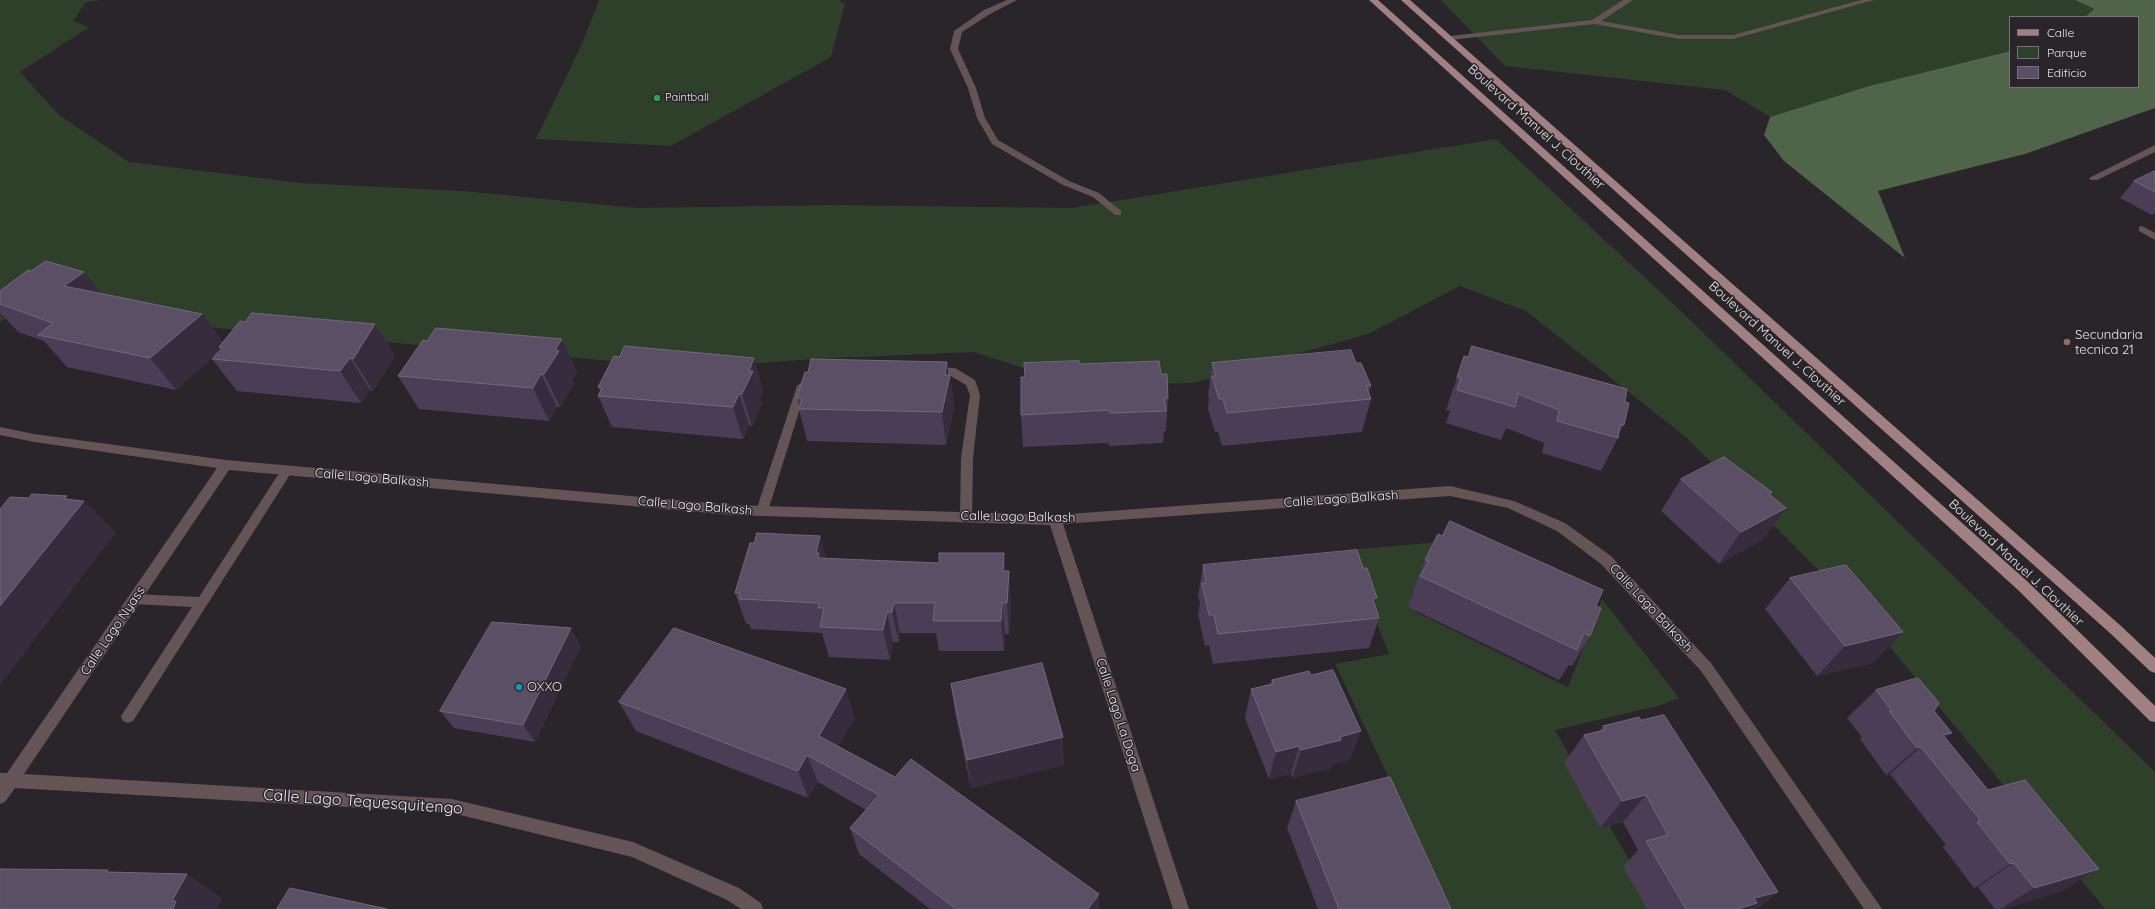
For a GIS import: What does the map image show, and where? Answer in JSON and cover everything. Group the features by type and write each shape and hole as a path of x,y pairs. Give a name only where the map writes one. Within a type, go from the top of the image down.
{"main road":[{"name":"Boulevard Manuel J. Clouthier","path":"1373,0 2023,586 2155,716"},
{"name":"Boulevard Manuel J. Clouthier","path":"1405,0 1450,38 2110,625 2155,667"}],"street":[{"path":"1594,22 1629,0"},
{"path":"1450,38 1594,22 1679,37 1733,37 1870,0"},
{"path":"2094,178 2155,148"},
{"name":"Calle Lago Balkash","path":"0,431 34,438 226,465 762,511 1055,520 1450,491 1510,504 1561,527 1606,560 1706,667 1874,909"},
{"name":"Calle Lago Nyass","path":"0,797 5,780 134,599 226,465"},
{"name":"Calle Lago La Doga","path":"1055,520 1181,909"},
{"name":"Calle Lago Tequesquitengo","path":"5,780 452,806 633,850 733,894 755,909"}],"lane":[{"path":"1013,0 987,12 958,31 954,49 972,88 981,118 995,142 1066,183 1096,195 1118,213"},
{"path":"2142,229 2155,237"},
{"path":"920,370 951,371 971,383 975,395 967,458 966,517"},
{"path":"762,511 802,387 811,378"},
{"path":"128,717 287,470"},
{"path":"134,599 203,602"}],"green space":[{"path":"0,0 102,0 86,2 73,21 89,27 20,72 59,115 129,162 301,183 463,191 637,208 835,205 1072,208 1496,139 1685,315 2155,772 2155,909 2105,909 1868,620 1687,438 1526,311 1460,286 1368,334 1193,383 1078,386 974,352 812,359 698,368 144,322 35,301 0,322"},
{"name":"Paintball","path":"599,0 839,0 845,4 831,57 671,146 536,139 581,46"},
{"path":"1441,0 2075,0 2094,9 2086,16 2009,16 2009,51 1869,86 1770,117 1725,90 1505,66"},
{"path":"2075,0 2155,0 2155,108 2025,154 1878,191 1905,258 1784,161 1764,135 1770,117 1869,86 2009,51 2009,88 2139,88 2139,16 2086,16 2094,9"},
{"path":"1452,541 1416,612 1568,687 1602,599 1679,698 1658,706 1555,730 1657,909 1451,909 1335,664 1389,654 1348,550"}],"building":[{"path":"2155,171 2155,192 2134,181"},
{"path":"46,261 84,272 64,286 202,314 150,358 38,335 53,323 0,304 0,291 28,270 31,271"},
{"path":"252,313 375,324 353,359 350,358 340,371 212,359 223,347 219,347 240,321 245,322"},
{"path":"436,328 562,339 555,350 559,351 544,374 541,374 533,388 398,376 423,340 427,341"},
{"path":"625,346 754,358 749,371 753,371 742,394 739,394 733,407 598,396 602,388 598,387 614,356 619,357"},
{"path":"1472,346 1627,389 1625,402 1629,403 1624,425 1620,424 1618,438 1557,421 1559,410 1518,394 1515,407 1457,390 1461,378 1457,377 1464,356 1468,357"},
{"path":"1351,350 1356,363 1361,363 1371,386 1366,386 1371,399 1227,413 1223,399 1219,399 1212,376 1216,376 1212,363"},
{"path":"811,359 947,362 945,375 950,375 942,412 799,409 802,398 797,398 805,372 808,372"},
{"path":"1079,361 1080,364 1159,361 1161,374 1167,374 1168,398 1164,398 1166,411 1110,413 1109,410 1021,415 1021,377 1025,377 1024,363"},
{"path":"1724,457 1772,492 1769,494 1786,508 1741,532 1681,479"},
{"path":"32,494 67,496 64,499 84,501 0,606 0,509 10,497 29,498"},
{"path":"1450,521 1603,590 1596,606 1601,608 1590,636 1584,633 1577,650 1420,576 1429,561 1425,560 1438,534 1442,536"},
{"path":"757,533 820,536 816,553 819,553 818,558 939,563 939,553 1004,553 1003,571 1009,571 1007,603 1002,603 1001,621 933,621 935,603 894,603 892,612 887,612 883,630 820,627 824,608 818,608 819,603 739,599 740,593 735,593 750,543 754,543"},
{"path":"1357,550 1363,568 1367,568 1377,598 1373,599 1379,618 1218,634 1214,615 1209,615 1202,583 1206,583 1203,565"},
{"path":"1846,565 1903,632 1845,646 1790,578"},
{"name":"OXXO","path":"492,622 571,628 523,725 440,711"},
{"path":"674,628 846,689 819,736 895,777 911,759 1099,894 1088,909 956,909 850,828 879,795 807,755 798,771 619,702"},
{"path":"1042,663 1063,737 967,760 951,684"},
{"path":"1333,670 1361,731 1340,737 1341,740 1301,750 1299,746 1276,752 1251,689 1273,684 1272,680 1309,671 1311,675"},
{"path":"1918,678 1939,703 1934,711 1952,733 1943,735 1988,790 2025,780 2099,869 2034,888 2014,863 2010,864 1977,822 1981,821 1921,747 1917,748 1889,711 1892,711 1876,690"},
{"path":"1664,715 1778,892 1754,898 1757,903 1738,909 1686,909 1646,841 1668,835 1646,795 1622,801 1584,735 1605,730 1603,726 1639,717 1641,720"},
{"path":"1390,777 1451,909 1339,909 1296,801"},
{"path":"0,869 108,870 107,872 187,874 172,901 176,901 173,909 0,909"},
{"path":"290,888 387,909 277,909"}],"place":[{"name":"Paintball","path":"657,98"},
{"name":"Secundaria tecnica 21","path":"2067,342"},
{"name":"OXXO","path":"519,687"}]}
